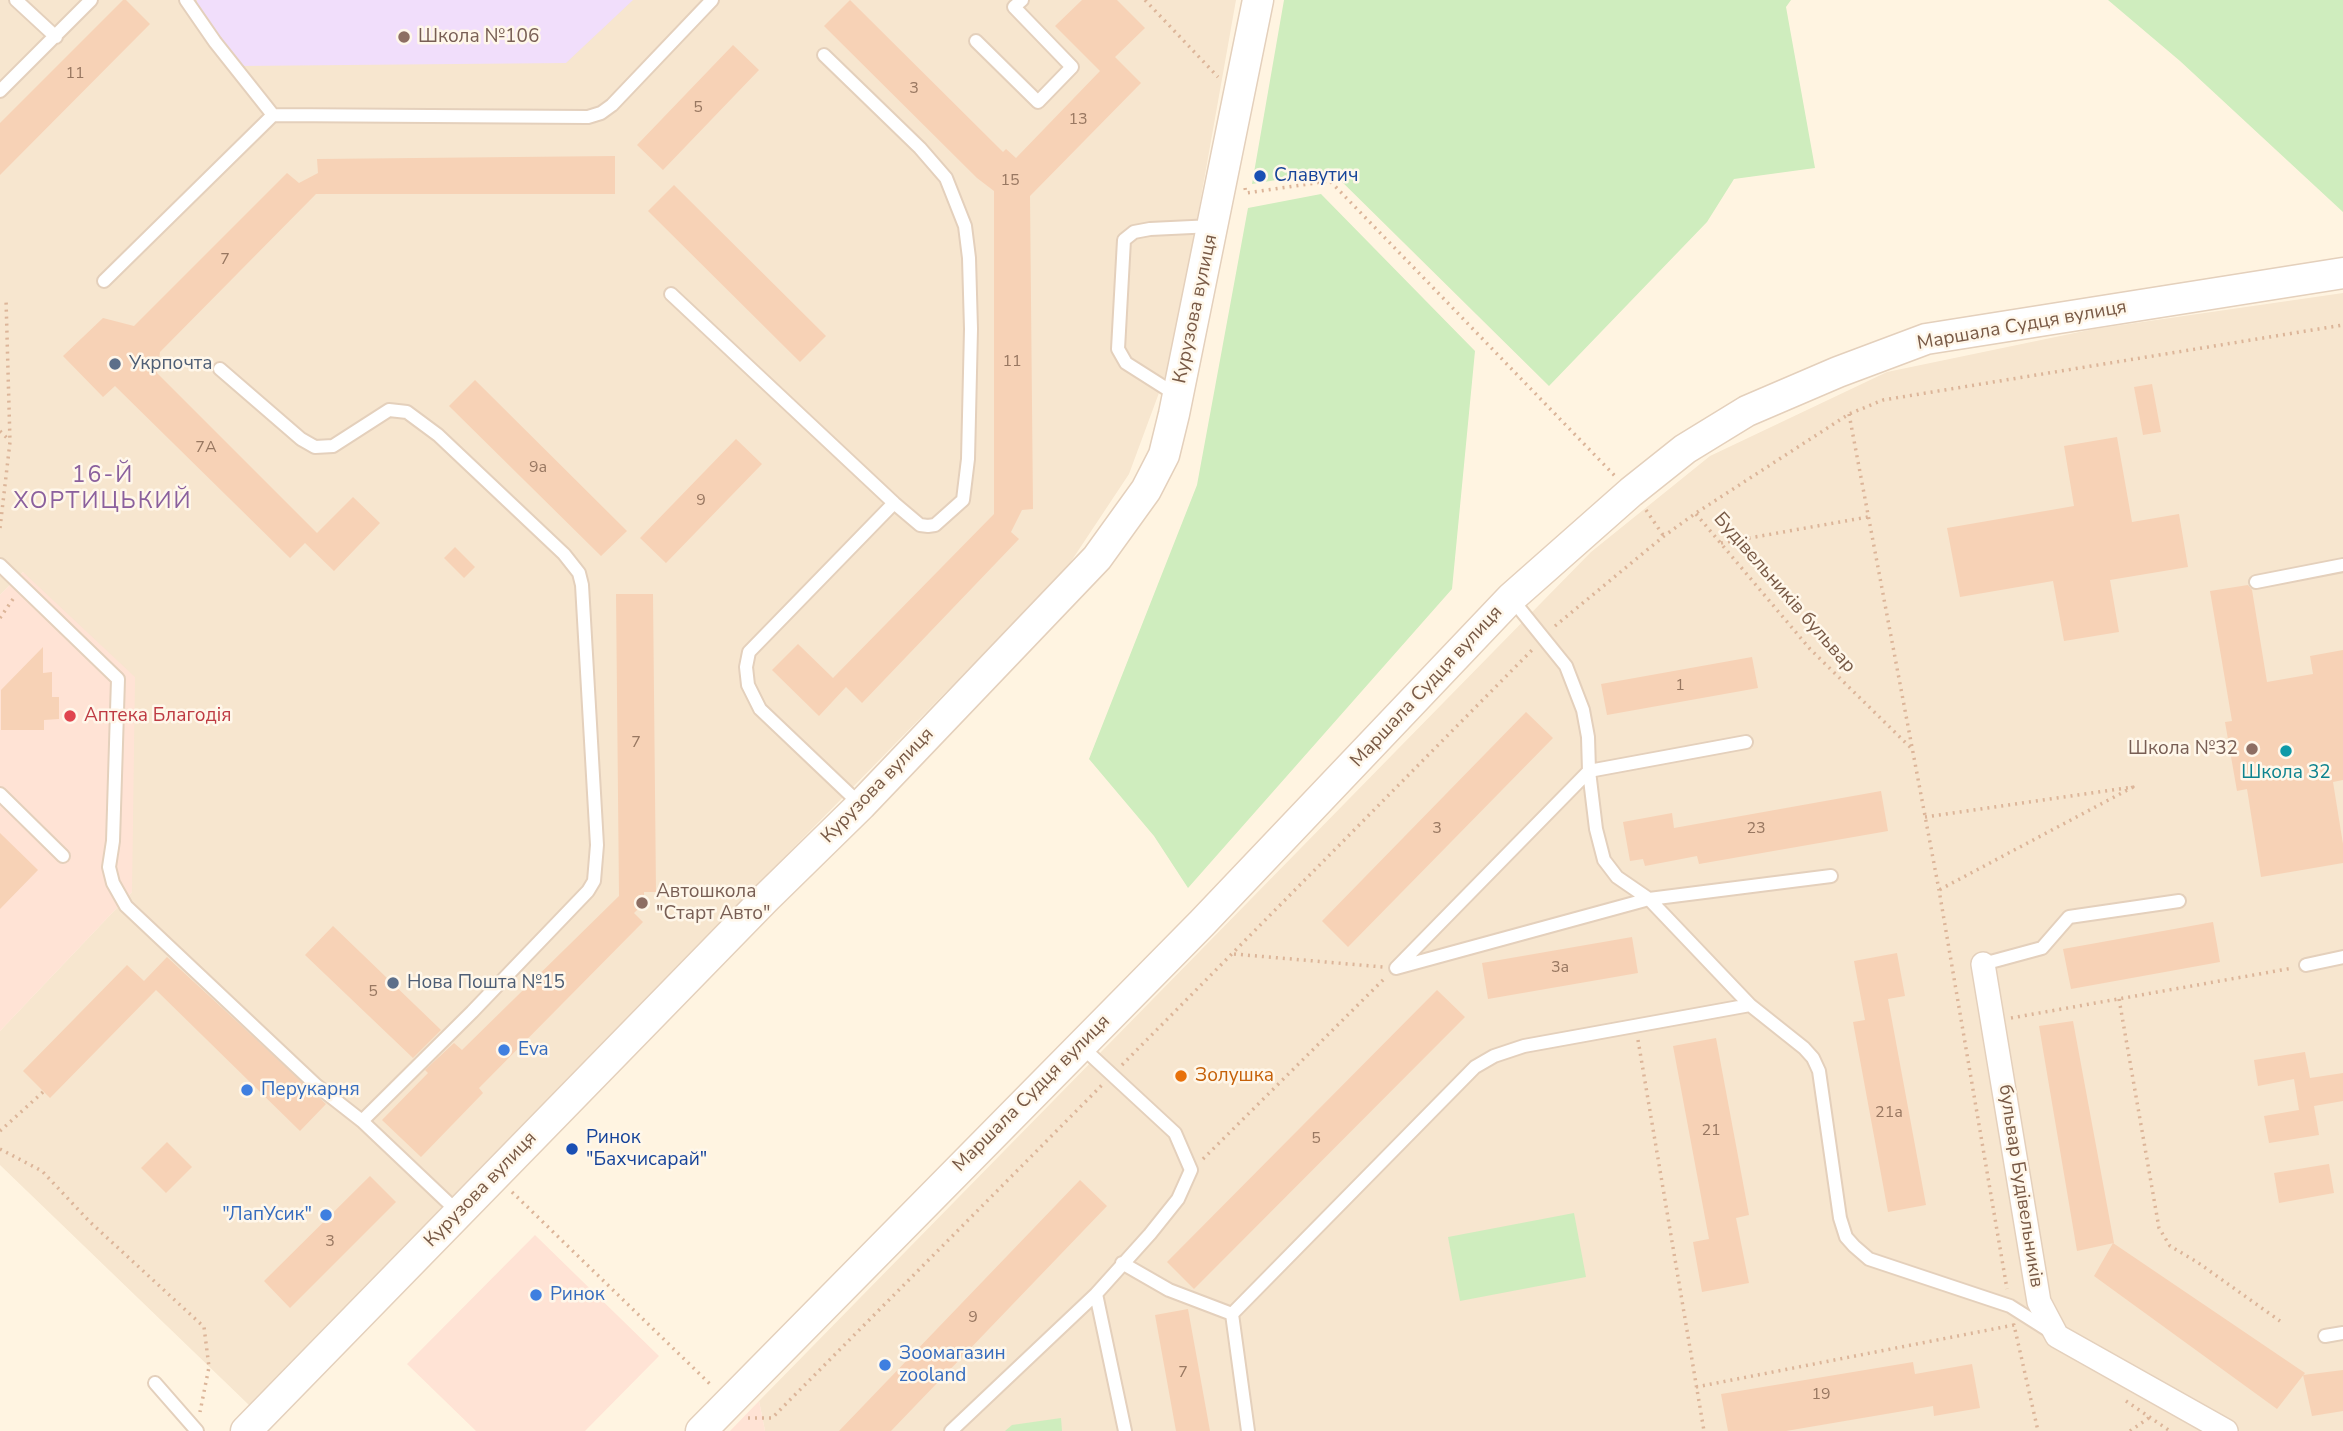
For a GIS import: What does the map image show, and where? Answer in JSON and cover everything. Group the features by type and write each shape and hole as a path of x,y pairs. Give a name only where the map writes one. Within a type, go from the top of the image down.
{"street":[{"name":"Курузова вулиця","path":"246,1431 746,919 861,805 1097,558 1146,490 1164,455 1178,396 1258,0"},
{"name":"Маршала Судця вулиця","path":"701,1431 1307,814 1511,598 1631,492 1685,449 1747,411 1838,372 1926,339 2343,273"},
{"name":"бульвар Будівельників","path":"1983,964 2039,1302 2057,1336"},
{"path":"2057,1336 2226,1431"}],"lane":[{"path":"16,0 55,37"},
{"path":"0,91 91,0"},
{"path":"186,0 215,42 273,115"},
{"path":"104,281 273,115 588,117 601,113 612,105 712,0"},
{"path":"976,41 1038,102 1072,67 1014,7 1022,0"},
{"path":"671,294 920,525 935,525 959,505 966,493 971,329 969,258 965,226 946,178 920,148 824,55"},
{"path":"1178,396 1126,363 1118,349 1124,240 1134,232 1150,229 1214,226"},
{"path":"220,369 301,439 315,447 333,446 389,410 407,412 438,435 564,554 579,572 582,585 597,845 594,881 588,891 472,1012 362,1121"},
{"path":"861,805 760,709 748,685 746,667 749,652 894,503"},
{"path":"0,565 117,679 113,841 109,867 113,883 126,906 316,1084 362,1121 458,1213"},
{"path":"2256,582 2343,565"},
{"path":"1511,598 1566,666 1583,710 1596,829 1604,860 1617,877 1649,899 1750,1005 1804,1048 1819,1071 1840,1218 1846,1237 1869,1259 2010,1306 2057,1336"},
{"path":"1396,968 1589,771 1746,741"},
{"path":"0,794 63,856"},
{"path":"1396,968 1649,899 1831,876"},
{"path":"1983,964 2042,948 2069,917 2179,901"},
{"path":"2306,965 2343,957"},
{"path":"1232,1314 1475,1067 1494,1056 1524,1046 1750,1005"},
{"path":"951,1431 1096,1294 1178,1199 1191,1170 1175,1133 1080,1045"},
{"path":"1122,1263 1169,1290 1232,1314"},
{"path":"1096,1294 1125,1431"},
{"path":"1232,1314 1248,1431"},
{"path":"2325,1336 2343,1333"},
{"path":"155,1383 197,1431"}],"path":[{"path":"1144,0 1239,99"},
{"path":"1245,179 1246,193 1331,181 1631,492 1664,536"},
{"path":"0,528 10,442 6,299"},
{"path":"1721,543 1868,517 1849,414 1884,400 2343,325"},
{"path":"0,432 10,442"},
{"name":"Будівельників бульвар","path":"1696,513 1810,649 1912,749 1868,517"},
{"path":"0,618 22,586"},
{"path":"1925,817 2133,787 1939,890"},
{"path":"1233,953 1396,968"},
{"path":"1992,1021 2306,965"},
{"path":"1191,1170 1396,968"},
{"path":"2119,999 2159,1228 2170,1246 2280,1321"},
{"path":"1636,1026 1704,1431"},
{"path":"0,1131 43,1092"},
{"path":"0,1149 42,1171 90,1222 204,1327 209,1367 197,1431"},
{"path":"1696,1387 2014,1325 2038,1431"},
{"path":"2130,1431 2150,1417"}],"shaded area":[{"path":"0,0 1236,0 1173,355 1129,474 1066,569 249,1405 0,1165 0,1031 132,892 23,572 0,595"},
{"name":"Школа №106","path":"197,0 633,0 566,63 237,66 196,10"},
{"path":"2343,293 2343,1431 765,1431 759,1401 1591,552 1710,456 1887,372 2094,329"},
{"path":"23,572 135,677 132,892 0,1031 0,595"},
{"name":"Ринок","path":"535,1235 659,1356 585,1431 476,1431 407,1364"},
{"path":"759,1401 765,1431 730,1431"}],"green space":[{"path":"1284,0 1791,0 1786,7 1815,168 1734,179 1707,222 1549,386 1331,171 1252,184"},
{"path":"2108,0 2343,0 2343,212 2180,61"},
{"path":"1321,194 1475,351 1452,589 1188,888 1154,836 1089,759 1197,485 1248,208"},
{"path":"1574,1213 1586,1277 1460,1301 1448,1237"},
{"path":"1061,1418 1062,1431 1005,1431 1012,1425"}],"building":[{"path":"123,0 150,24 0,175 0,123"},
{"path":"850,0 1003,152 1006,149 1016,158 1100,71 1055,26 1082,0 1117,0 1145,28 1115,57 1141,83 1030,196 1033,509 1022,510 1011,532 1019,539 862,703 846,687 819,716 772,670 798,644 833,678 994,514 994,191 977,178 824,26"},
{"path":"733,45 759,70 663,170 637,145"},
{"path":"615,156 615,194 316,194 160,352 157,373 317,533 353,497 380,523 334,571 305,543 290,558 115,386 103,397 63,356 103,318 134,326 287,173 299,183 318,173 317,159"},
{"path":"674,185 826,336 800,362 648,211"},
{"path":"475,380 627,531 601,556 449,406"},
{"path":"2152,384 2161,432 2143,435 2134,387"},
{"path":"2117,437 2132,522 2179,514 2188,567 2110,580 2119,632 2064,641 2053,581 1960,597 1947,528 2074,506 2064,446"},
{"path":"736,439 762,464 666,563 640,538"},
{"path":"455,547 475,567 464,578 444,558"},
{"name":"Школа №32","path":"2248,585 2252,590 2267,682 2313,674 2310,656 2343,650 2343,780 2333,782 2343,844 2343,863 2261,877 2247,789 2237,791 2225,722 2232,721 2210,591"},
{"path":"616,594 653,594 656,892 644,892 644,903 634,913 643,922 479,1088 483,1093 421,1157 382,1120 428,1073 425,1070 454,1043 462,1050 619,896"},
{"path":"43,647 43,673 52,672 52,697 59,697 59,719 44,720 44,730 1,730 1,690"},
{"path":"1752,657 1758,688 1607,715 1601,684"},
{"path":"1526,712 1553,738 1348,947 1322,921"},
{"path":"1881,791 1888,831 1699,864 1697,856 1645,866 1643,859 1630,861 1623,822 1672,813 1674,828"},
{"path":"0,833 38,870 0,909"},
{"path":"2213,922 2220,962 2071,989 2063,949"},
{"path":"333,926 441,1030 413,1058 305,955"},
{"path":"1632,937 1638,973 1488,999 1482,963"},
{"path":"1897,953 1905,996 1888,999 1926,1205 1888,1212 1853,1022 1865,1020 1854,961"},
{"path":"167,957 326,1104 300,1131 156,990 50,1098 23,1071 127,965 144,981"},
{"path":"1437,990 1465,1017 1194,1289 1167,1262"},
{"path":"2073,1021 2114,1243 2077,1251 2039,1026"},
{"path":"1716,1038 1749,1215 1736,1218 1749,1283 1702,1292 1693,1242 1709,1239 1673,1046"},
{"path":"2305,1052 2310,1078 2343,1073 2343,1101 2314,1106 2319,1135 2269,1143 2264,1116 2299,1110 2294,1079 2258,1086 2254,1060"},
{"path":"167,1142 192,1167 166,1193 141,1168"},
{"path":"2329,1164 2334,1193 2279,1203 2274,1173"},
{"path":"370,1176 396,1202 290,1308 264,1281"},
{"path":"1080,1180 1107,1206 891,1431 839,1431"},
{"path":"2113,1243 2305,1373 2277,1409 2094,1276"},
{"path":"1188,1309 1210,1431 1176,1431 1155,1315"},
{"path":"1913,1362 1915,1374 1972,1364 1980,1408 1934,1416 1933,1406 1786,1431 1728,1431 1721,1394"},
{"path":"2343,1370 2343,1411 2312,1416 2303,1375"}],"place":[{"name":"Школа №106","path":"404,37"},
{"name":"Славутич","path":"1260,176"},
{"name":"Укрпочта","path":"115,364"},
{"name":"Аптека Благодiя","path":"70,716"},
{"name":"Школа №32","path":"2252,749"},
{"name":"Школа 32","path":"2286,751"},
{"name":"Автошкола \"Старт Авто\"","path":"642,903"},
{"name":"Нова Пошта №15","path":"393,983"},
{"name":"Eva","path":"504,1050"},
{"name":"Золушка","path":"1181,1076"},
{"name":"Перукарня","path":"247,1090"},
{"name":"Ринок \"Бахчисарай\"","path":"572,1149"},
{"name":"\"ЛапУсик\"","path":"326,1215"},
{"name":"Ринок","path":"536,1295"},
{"name":"Зоомагазин zooland","path":"885,1365"}],"district":[{"name":"16-Й ХОРТИЦЬКИЙ","path":"103,489"}]}
